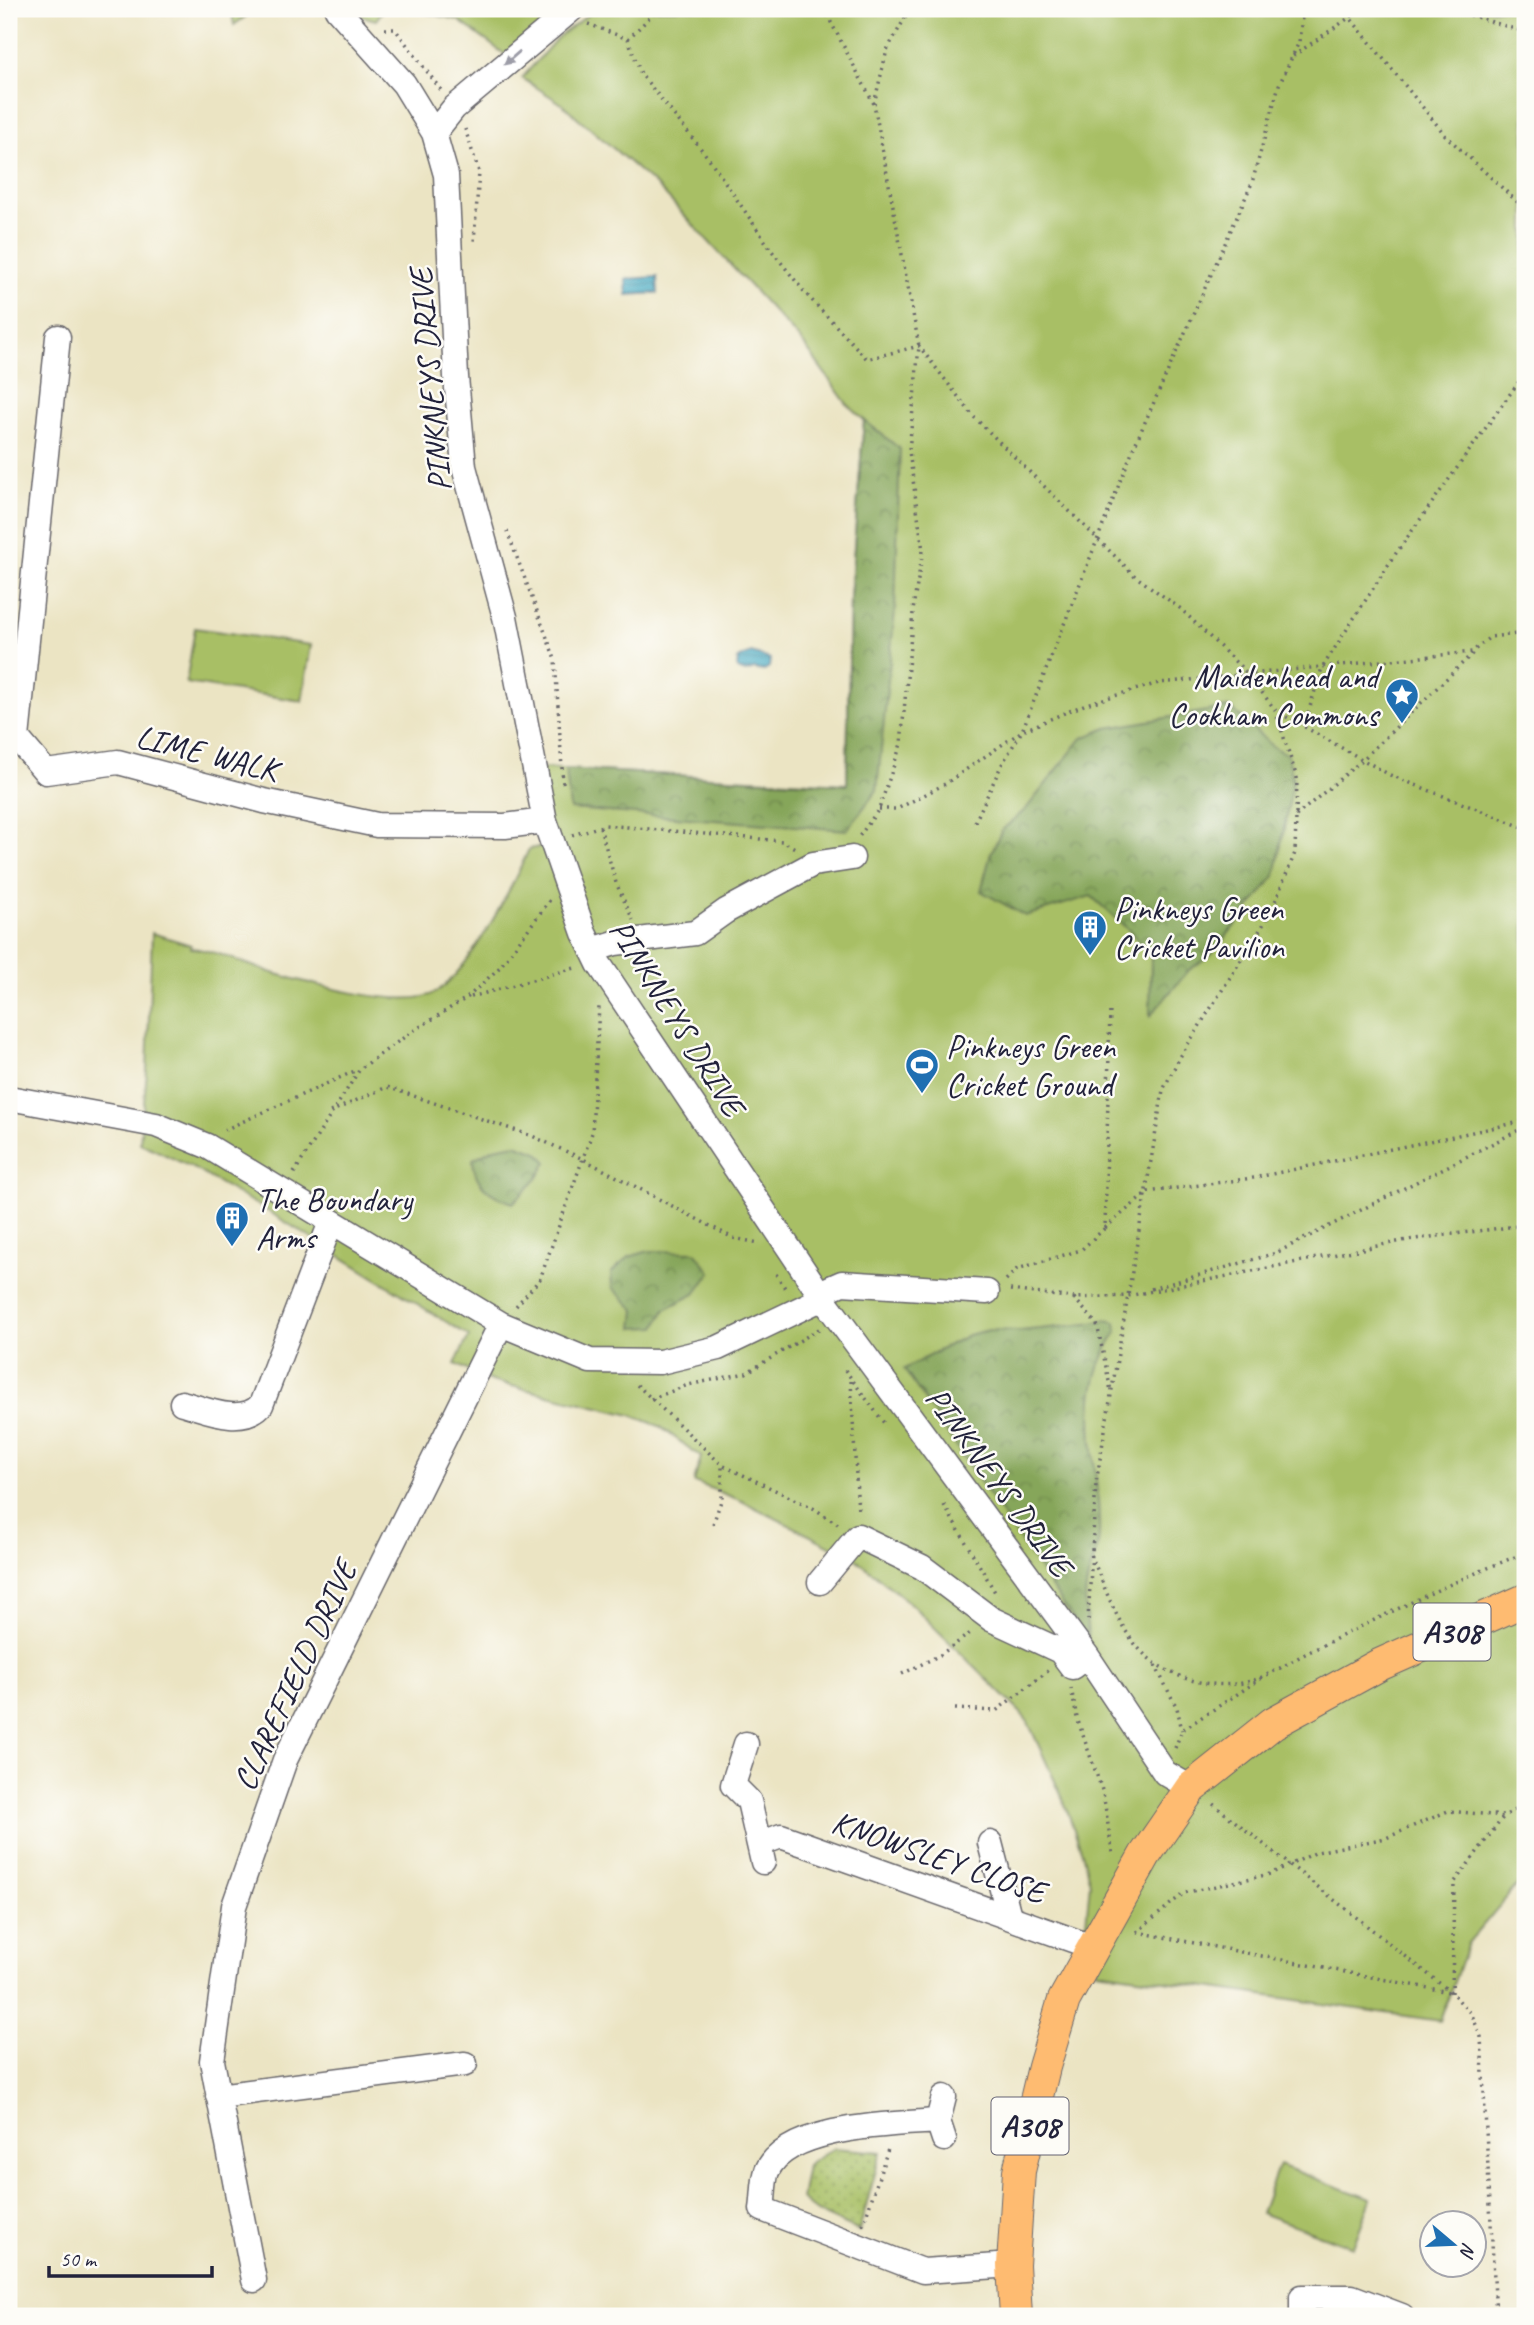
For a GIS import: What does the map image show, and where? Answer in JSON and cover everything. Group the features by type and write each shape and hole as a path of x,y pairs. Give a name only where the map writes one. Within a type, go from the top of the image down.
{"main road":[{"name":"A308","path":"1016,2316 1013,2265 1019,2171 1044,2067 1064,2000 1145,1855 1178,1780 1273,1723 1380,1665 1525,1600"}],"street":[{"name":"PINKNEYS DRIVE","path":"337,9 363,20 434,133 446,175 456,377 464,467 505,617 545,821 567,877 590,957 1074,1661 1178,1780"},
{"path":"434,133 454,108 559,10"},
{"name":"LIME WALK","path":"58,337 17,738 46,772 118,762 264,801 377,825 505,827 545,821"},
{"path":"590,957 615,943 643,942 695,933 726,911 813,864 853,851"},
{"path":"9,1098 156,1125 207,1146 501,1324 590,1361 660,1362 718,1348 842,1283 987,1292"},
{"path":"182,1404 231,1415 247,1414 261,1405 331,1222"},
{"name":"CLAREFIELD DRIVE","path":"254,2280 212,2061 234,1906 285,1760 501,1324"},
{"path":"820,1582 858,1536 922,1567 991,1619 1060,1651 1074,1661"},
{"name":"KNOWSLEY CLOSE","path":"746,1744 733,1785 749,1801 762,1853 781,1836 1009,1916 1099,1939"},
{"path":"990,1843 1009,1916"},
{"path":"218,2096 465,2064"},
{"path":"942,2119 852,2127 791,2144 768,2170 762,2209 923,2271 1013,2265"},
{"path":"1303,2316 1302,2297 1352,2297 1402,2316"}],"path":[{"path":"628,39 658,9"},
{"path":"824,9 874,104 919,346 909,451 923,551 914,602 901,744 878,809 853,851"},
{"path":"874,104 887,50 910,9"},
{"path":"975,822 1001,766 1022,732 1133,449 1252,183 1279,85 1299,42 1303,9"},
{"path":"1343,9 1446,136 1525,209"},
{"path":"1291,58 1362,9"},
{"path":"1450,9 1525,32"},
{"path":"559,10 628,39 641,74 710,160 772,251 806,294 867,359 919,346"},
{"path":"363,20 395,29 460,117 479,173 474,249"},
{"path":"919,346 974,417 1098,536 1135,576 1181,609 1248,674 1276,711 1297,778 1295,853 1270,914 1180,1057 1163,1090 1148,1192 1111,1393 1096,1483 1090,1553 1071,1693 1103,1793 1113,1857"},
{"path":"1304,726 1322,668 1394,556 1525,373"},
{"path":"503,519 555,659 564,794"},
{"path":"878,809 897,809 946,784 1022,732 1086,704 1159,683 1472,652 1490,636 1525,633"},
{"path":"1295,817 1361,761 1490,636"},
{"path":"1276,711 1361,761 1525,828"},
{"path":"566,837 600,827 782,841 799,850"},
{"path":"600,827 616,883 643,942"},
{"path":"207,1146 224,1129 360,1069 468,997 500,967 567,877"},
{"path":"468,997 590,957"},
{"path":"501,1324 540,1279 592,1133 600,994"},
{"path":"1105,1228 1110,1007"},
{"path":"283,1193 330,1112 360,1069"},
{"path":"330,1112 387,1087 532,1136 583,1159 733,1238 760,1244"},
{"path":"987,1292 1003,1284 1017,1269 1081,1250 1148,1192 1253,1178 1525,1121"},
{"path":"1128,1296 1276,1253 1525,1127"},
{"path":"987,1292 1014,1290 1074,1298 1128,1296 1407,1240 1525,1225"},
{"path":"1074,1298 1097,1324 1111,1393"},
{"path":"651,1399 688,1385 747,1373 819,1328 826,1339"},
{"path":"838,1360 889,1429"},
{"path":"616,1363 722,1465 813,1508 858,1536"},
{"path":"851,1381 858,1536"},
{"path":"713,1524 722,1499 722,1465"},
{"path":"943,1503 996,1592"},
{"path":"1090,1553 1125,1630 1154,1662 1177,1708 1182,1730 1178,1780 1294,1866 1452,1993 1472,2015 1481,2037 1496,2316"},
{"path":"1182,1730 1266,1676 1416,1600 1525,1553"},
{"path":"902,1674 940,1655 991,1619"},
{"path":"955,1709 996,1711 1074,1661"},
{"path":"1154,1662 1181,1678 1209,1684 1236,1684 1266,1676"},
{"path":"1452,1993 1454,1883 1504,1816 1525,1804"},
{"path":"1137,1932 1184,1893 1270,1874 1294,1866 1317,1852 1386,1838 1448,1811 1504,1816"},
{"path":"1099,1939 1137,1932 1452,1993"},
{"path":"856,2245 897,2124"}],"green space":[{"path":"231,9 256,9 234,25"},
{"path":"349,9 384,9 376,20 354,14"},
{"path":"408,9 573,9 507,56 458,20"},
{"path":"596,9 1525,9 1525,1876 1468,1943 1440,2021 1097,1971 1086,1923 1090,1883 1082,1852 1063,1799 1028,1722 912,1605 856,1559 742,1501 694,1482 701,1457 659,1426 631,1415 491,1381 455,1364 469,1336 266,1210 189,1166 140,1143 147,1071 152,933 191,945 191,948 332,988 381,997 422,997 436,992 449,982 476,947 529,849 551,845 541,768 847,784 850,598 864,420 847,404 802,342 658,187 562,104 522,78 558,37"},
{"path":"864,420 900,449 895,610 877,790 847,830 570,809 566,769 847,785 850,598"},
{"path":"195,628 311,645 302,701 186,683"},
{"path":"1230,707 1272,746 1288,755 1293,781 1275,876 1211,955 1189,970 1150,1016 1151,956 1131,932 1091,896 1025,916 981,891 991,853 1002,830 1026,809 1082,738 1107,728"},
{"path":"515,1144 538,1152 547,1162 537,1179 513,1203 485,1188 476,1176 473,1159 494,1148"},
{"path":"649,1251 695,1252 711,1272 695,1294 665,1309 656,1327 633,1328 635,1310 612,1287 611,1273 629,1257"},
{"path":"1106,1320 1116,1322 1117,1332 1103,1357 1091,1407 1099,1536 1085,1594 1088,1641 904,1369 968,1335 989,1330 1020,1331"},
{"path":"834,2148 881,2152 859,2231 817,2212 801,2199 807,2165"},
{"path":"1279,2165 1371,2199 1353,2247 1261,2213"}],"water":[{"path":"657,277 658,293 627,295 626,279"},
{"path":"751,653 770,659 769,667 763,671 754,669 746,672 737,669 738,659"}],"place":[{"name":"Maidenhead and Cookham Commons","path":"1402,725"},
{"name":"Pinkneys Green Cricket Pavilion","path":"1090,957"},
{"name":"Pinkneys Green Cricket Ground","path":"922,1095"},
{"name":"The Boundary Arms","path":"232,1248"}]}
